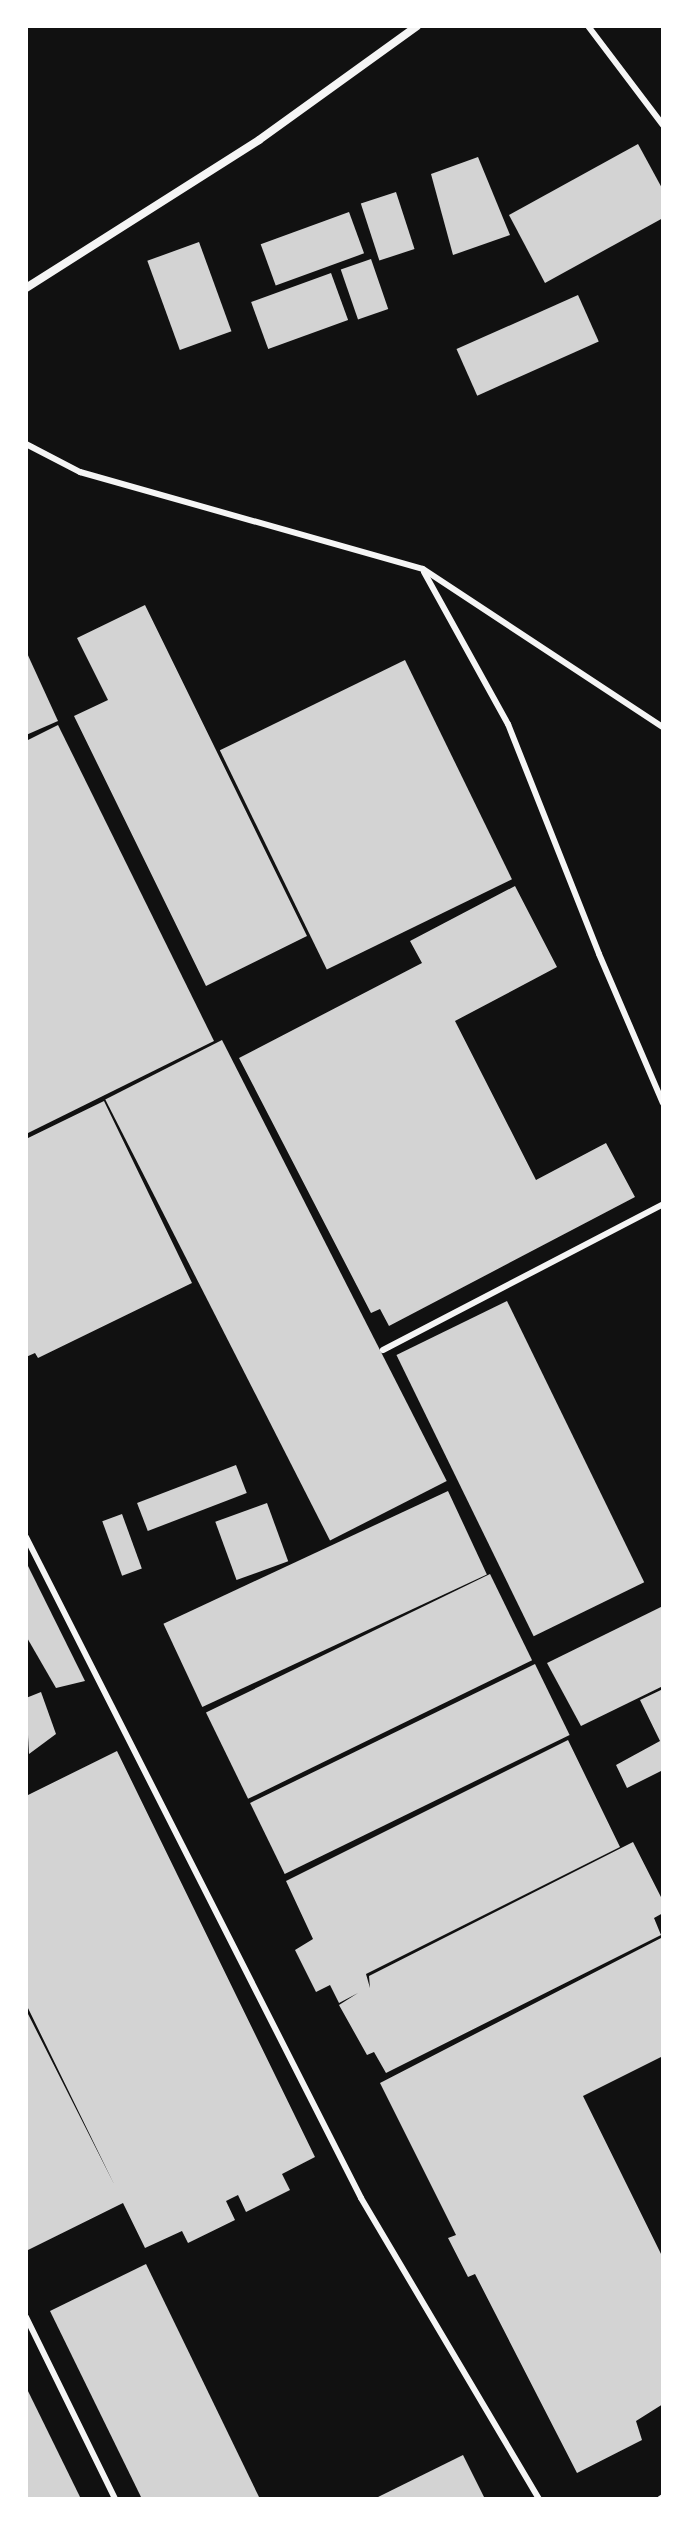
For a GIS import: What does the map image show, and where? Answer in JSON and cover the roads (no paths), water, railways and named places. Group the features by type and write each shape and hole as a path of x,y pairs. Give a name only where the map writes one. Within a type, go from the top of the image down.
{"street":[{"path":"26,288 259,140 417,26"}],"lane":[{"path":"588,26 663,125"},
{"path":"26,444 80,472 423,569 663,727"},
{"path":"423,569 508,724 599,954 663,1103"},
{"path":"653,721 663,716"},
{"path":"383,1350 663,1204"},
{"path":"26,1537 361,2198 539,2499"},
{"path":"26,2317 115,2499"}]}
